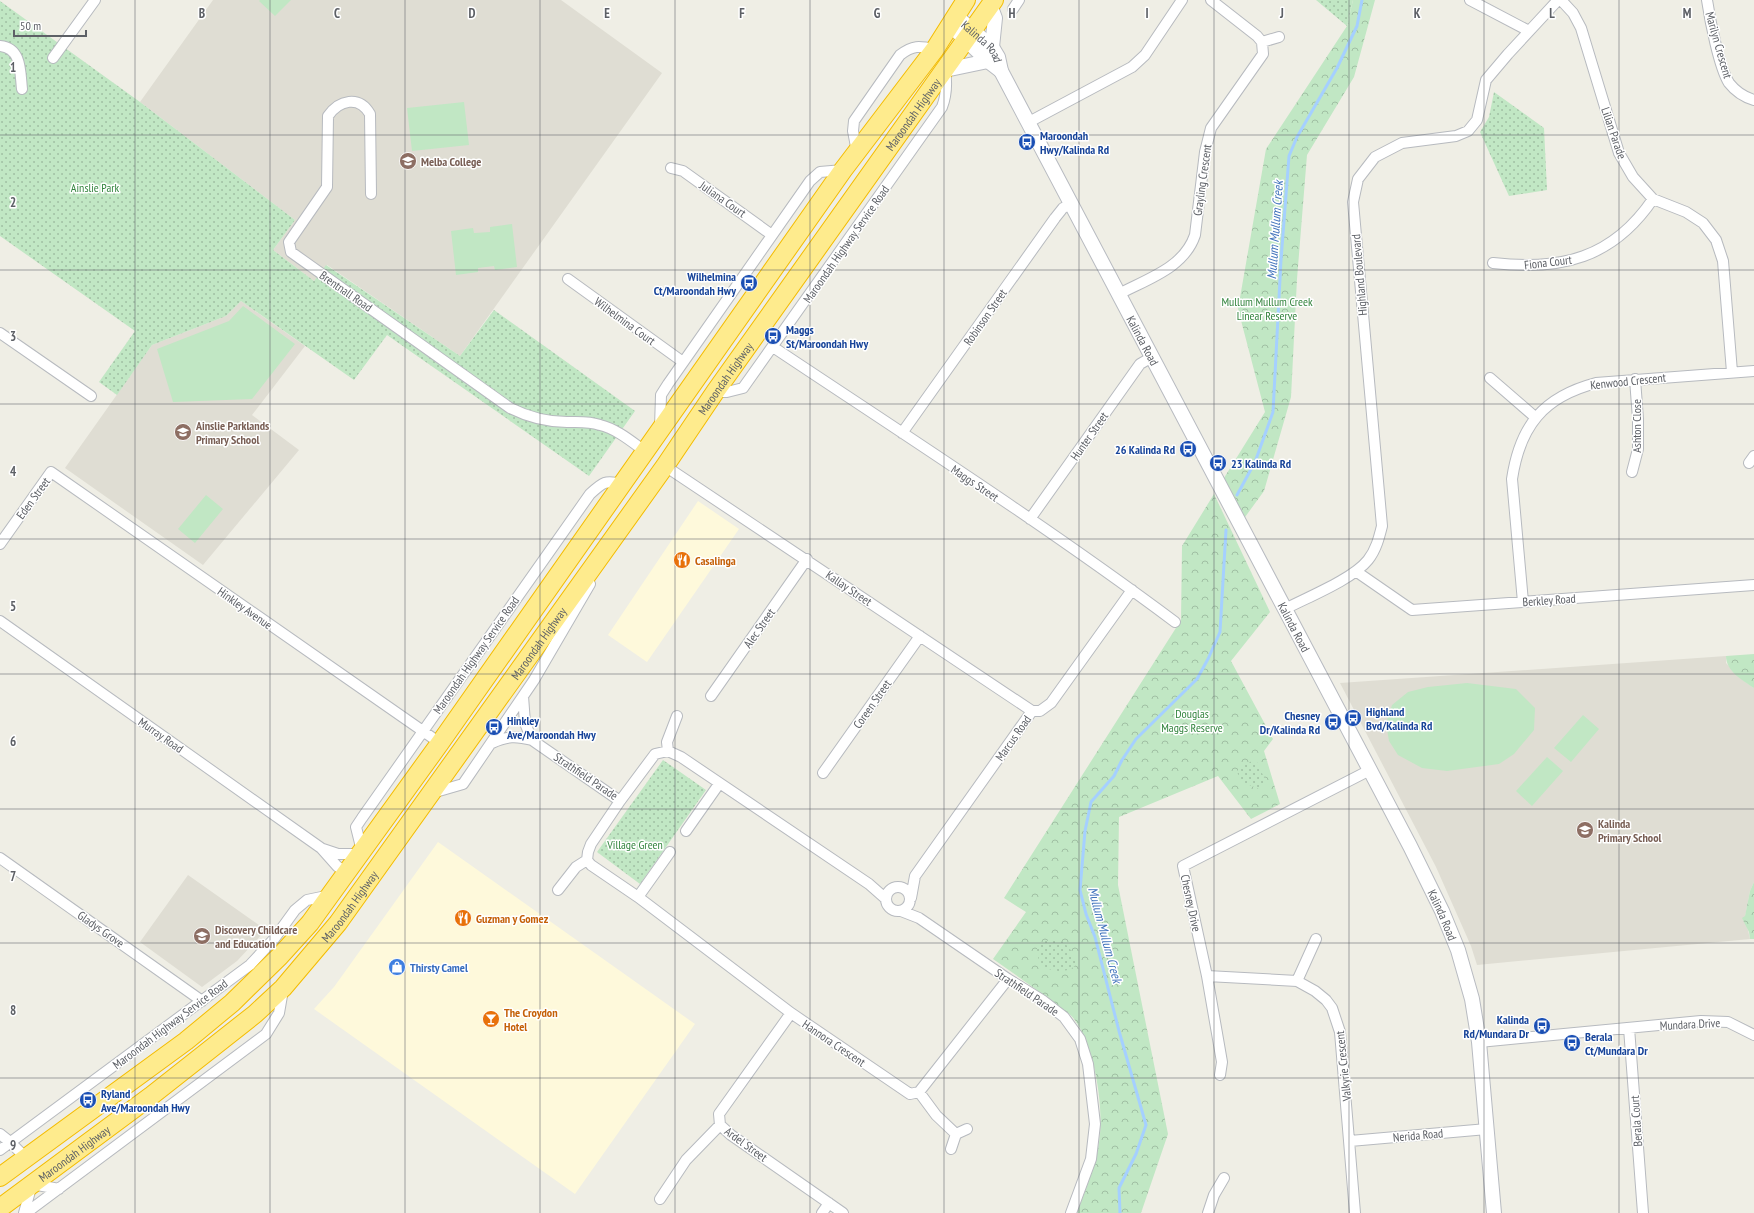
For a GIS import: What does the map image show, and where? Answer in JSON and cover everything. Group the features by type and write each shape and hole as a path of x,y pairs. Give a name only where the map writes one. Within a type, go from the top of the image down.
{"highway":[{"name":"Maroondah Highway","path":"0,1177 186,1041 232,1003 280,956 310,923 440,743 646,452 843,170 935,49 966,0"},
{"name":"Maroondah Highway","path":"0,1208 83,1145 157,1092 255,1014 283,988 338,923 665,466 715,392 992,2"},
{"path":"646,452 665,466"},
{"path":"346,873 369,880"},
{"path":"69,1126 83,1145"}],"street":[{"path":"53,58 95,0"},
{"path":"1013,9 1019,0"},
{"path":"1029,122 1132,67 1145,55 1182,0"},
{"path":"1211,0 1257,36 1262,42 1279,37"},
{"path":"1470,0 1528,31"},
{"name":"Highland Boulevard","path":"1285,609 1356,572 1368,560 1378,543 1382,526 1353,202 1354,190 1358,179 1375,157 1402,143 1456,136 1468,131 1477,120 1486,80 1528,31 1558,0"},
{"name":"Lilian Parade","path":"1561,0 1573,13 1581,28 1619,153 1633,177 1653,199 1686,212 1703,223 1716,240 1723,260 1732,372"},
{"name":"Marilyn Crescent","path":"1707,0 1723,68 1729,82 1742,95 1754,100"},
{"path":"992,2 995,18 992,47"},
{"name":"Kalinda Road","path":"953,20 969,35 988,61 1001,71"},
{"name":"Kalinda Road","path":"969,35 992,47 998,57 1001,71 1410,846 1442,911 1458,950 1472,999 1479,1042 1494,1213"},
{"name":"Grayling Crescent","path":"1119,294 1165,270 1184,255 1191,245 1195,235 1205,152 1211,128 1264,54 1262,42"},
{"path":"0,46 9,48 16,54 19,61 22,89"},
{"path":"945,70 988,61"},
{"name":"Maroondah Highway Service Road","path":"715,392 727,392 743,388 773,347 942,107 947,84 945,70"},
{"name":"Brentnall Road","path":"371,194 370,114 366,107 358,102 346,102 334,108 328,116 327,187 289,242 291,252 510,408 523,415 541,420 585,422 602,425 620,434 646,452"},
{"name":"Juliana Court","path":"671,168 683,171 772,235"},
{"path":"660,431 661,394 772,235 810,181 820,172 843,170"},
{"name":"Fiona Court","path":"1493,263 1516,266 1539,266 1556,264 1587,256 1620,236 1644,213 1653,199"},
{"name":"Robinson Street","path":"902,433 1055,218 1063,208 1071,204"},
{"name":"Wilhelmina Court","path":"568,279 683,362"},
{"path":"0,333 91,396"},
{"name":"Maggs Street","path":"773,347 1030,520 1132,590 1175,622"},
{"name":"Hunter Street","path":"1030,520 1140,364 1152,357"},
{"name":"Kenwood Crescent","path":"1523,602 1512,479 1514,462 1520,445 1535,417 1550,404 1580,387 1596,383 1754,371"},
{"path":"1490,378 1535,417"},
{"name":"Ashton Close","path":"1632,472 1638,449 1638,419 1635,379"},
{"name":"Kallay Street","path":"665,466 807,559 1032,711"},
{"name":"Eden Street","path":"0,544 52,472"},
{"name":"Hinkley Avenue","path":"52,472 422,732 440,743"},
{"name":"Maroondah Highway Service Road","path":"361,853 356,827 590,494 607,481 622,484"},
{"path":"431,793 463,784 523,696 587,589 605,549"},
{"name":"Alec Street","path":"711,696 807,559"},
{"name":"Berkley Road","path":"1356,572 1412,610 1754,585"},
{"name":"Marcus Road","path":"911,899 915,876 1032,711 1040,711 1051,703 1132,590"},
{"name":"Murray Road","path":"0,621 321,848 336,866 346,873"},
{"name":"Coreen Street","path":"823,773 920,636"},
{"path":"523,696 525,723 532,740"},
{"path":"677,716 667,742 668,750 681,757 869,884 886,899 892,910 901,911 908,907 911,899"},
{"name":"Strathfield Parade","path":"492,743 501,739 517,736 532,740 620,801 656,754 668,750"},
{"name":"Chesney Drive","path":"1220,1075 1222,1062 1207,976 1183,866 1370,770"},
{"path":"686,831 719,784"},
{"path":"558,890 576,867 587,860 591,844 620,801"},
{"name":"Murray Road","path":"321,848 338,854 361,853"},
{"path":"638,897 670,852"},
{"name":"Gladys Grove","path":"0,858 202,1001"},
{"name":"Hannora Crescent","path":"587,860 591,865 638,897 791,1014 910,1094 919,1092"},
{"name":"Marcus Road","path":"895,887 915,876"},
{"path":"869,884 884,887 904,888 908,890 919,918"},
{"path":"886,899 888,892 895,887"},
{"name":"Maroondah Highway Service Road","path":"0,1150 250,965 274,939 295,910 307,900 331,895"},
{"name":"Strathfield Parade","path":"901,911 919,918 1008,979 1042,1000 1064,1017 1080,1038 1088,1064 1095,1124 1092,1159 1071,1213"},
{"path":"1297,981 1316,939"},
{"name":"Valkyrie Crescent","path":"1207,976 1297,981 1315,991 1326,1000 1332,1008 1337,1019 1340,1032 1355,1213"},
{"path":"956,1134 936,1115 919,1092 1008,979"},
{"path":"25,1213 266,1034 279,1013 283,988"},
{"name":"Ardel Street","path":"791,1014 719,1114 720,1125 731,1135 843,1213"},
{"name":"Mundara Drive","path":"1479,1042 1716,1021 1728,1022 1754,1035"},
{"name":"Berala Court","path":"1629,1028 1643,1213"},
{"path":"660,1199 686,1160 720,1125"},
{"path":"951,1149 956,1134 967,1129"},
{"name":"Nerida Road","path":"1350,1141 1487,1129"},
{"path":"0,1134 26,1158"},
{"path":"1208,1213 1214,1195 1224,1178"},
{"path":"25,1213 32,1184 59,1189"},
{"path":"822,1213 830,1203"}],"shaded area":[{"name":"Melba College","path":"213,0 561,0 662,73 460,356 327,265 314,281 273,250 295,220 140,102"},
{"name":"Ainslie Parklands Primary School","path":"241,301 305,346 252,415 299,450 203,565 65,468 152,345 226,316"},
{"path":"698,501 739,529 647,662 608,635"},
{"name":"Kalinda Primary School","path":"1726,656 1726,663 1744,681 1754,688 1754,882 1750,891 1745,917 1750,939 1477,965 1471,946 1436,867 1340,683"},
{"path":"438,842 695,1024 575,1194 314,1009 334,987"},
{"name":"Discovery Childcare and Education","path":"188,875 266,930 237,961 202,987 140,942"}],"green space":[{"path":"291,0 275,16 259,1"},
{"path":"1316,0 1353,0 1347,26"},
{"name":"Mullum Mullum Creek Linear Reserve","path":"1353,0 1375,0 1354,77 1307,155 1297,279 1291,397 1264,491 1240,524 1219,486 1265,412 1238,309 1266,149 1347,26"},
{"name":"Ainslie Park","path":"0,1 140,102 295,220 273,250 314,281 326,265 460,356 494,310 635,411 589,476 387,335 354,380 241,301 226,316 152,345 117,395 99,382 135,331 0,236"},
{"path":"1494,92 1544,128 1547,190 1509,196 1480,132 1489,117"},
{"path":"464,102 469,145 412,151 407,108"},
{"path":"512,224 517,267 495,270 494,266 478,268 478,272 456,275 451,231 473,228 474,233 490,232 490,227"},
{"path":"243,306 295,344 252,399 173,402 157,349 229,321"},
{"name":"Douglas Maggs Reserve","path":"1214,494 1270,612 1231,661 1273,739 1264,751 1280,804 1251,819 1218,776 1119,817 1118,885 1168,1134 1141,1213 1077,1213 1091,1174 1099,1144 1101,1121 1096,1074 1087,1043 1081,1030 1072,1017 993,959 1026,912 1004,898 1181,620 1182,546"},
{"path":"206,495 223,509 195,543 178,529"},
{"path":"1754,654 1754,688 1732,671 1726,656"},
{"path":"1467,683 1516,689 1535,708 1534,730 1514,754 1499,764 1447,771 1422,768 1398,755 1389,741 1386,723 1392,705 1408,692 1428,687"},
{"path":"1583,715 1599,729 1571,762 1554,748"},
{"path":"1547,757 1563,771 1532,806 1516,791"},
{"name":"Village Green","path":"663,760 706,790 640,884 597,852"},
{"path":"1252,761 1257,762 1266,782 1259,789 1242,782 1237,772 1239,768"},
{"path":"1754,882 1754,939 1750,939 1749,932 1742,918 1745,916 1750,891"},
{"path":"1059,940 1070,950 1076,964 1065,971 1051,970 1043,966 1037,952 1037,947 1044,941"}],"waterway":[{"name":"Mullum Mullum Creek","path":"1237,495 1255,462 1273,412 1281,260 1289,156 1297,137 1337,68 1357,26 1362,0"},
{"name":"Mullum Mullum Creek","path":"1120,1213 1119,1188 1136,1154 1146,1125 1119,1031 1095,937 1086,914 1080,890 1085,831 1091,802 1114,776 1122,760 1136,739 1197,679 1208,659 1220,632 1226,530"}],"place":[{"name":"Maroondah Hwy/Kalinda Rd","path":"1027,142"},
{"name":"Melba College","path":"408,161"},
{"name":"Wilhelmina Ct/Maroondah Hwy","path":"749,283"},
{"name":"Maggs St/Maroondah Hwy","path":"773,336"},
{"name":"Ainslie Parklands Primary School","path":"183,432"},
{"name":"26 Kalinda Rd","path":"1188,449"},
{"name":"23 Kalinda Rd","path":"1218,463"},
{"name":"Casalinga","path":"682,560"},
{"name":"Highland Bvd/Kalinda Rd","path":"1353,718"},
{"name":"Chesney Dr/Kalinda Rd","path":"1333,722"},
{"name":"Hinkley Ave/Maroondah Hwy","path":"494,727"},
{"name":"Kalinda Primary School","path":"1585,830"},
{"name":"Guzman y Gomez","path":"463,918"},
{"name":"Discovery Childcare and Education","path":"202,936"},
{"name":"Thirsty Camel","path":"397,967"},
{"name":"The Croydon Hotel","path":"491,1019"},
{"name":"Kalinda Rd/Mundara Dr","path":"1542,1026"},
{"name":"Berala Ct/Mundara Dr","path":"1572,1043"},
{"name":"Ryland Ave/Maroondah Hwy","path":"88,1100"}]}
